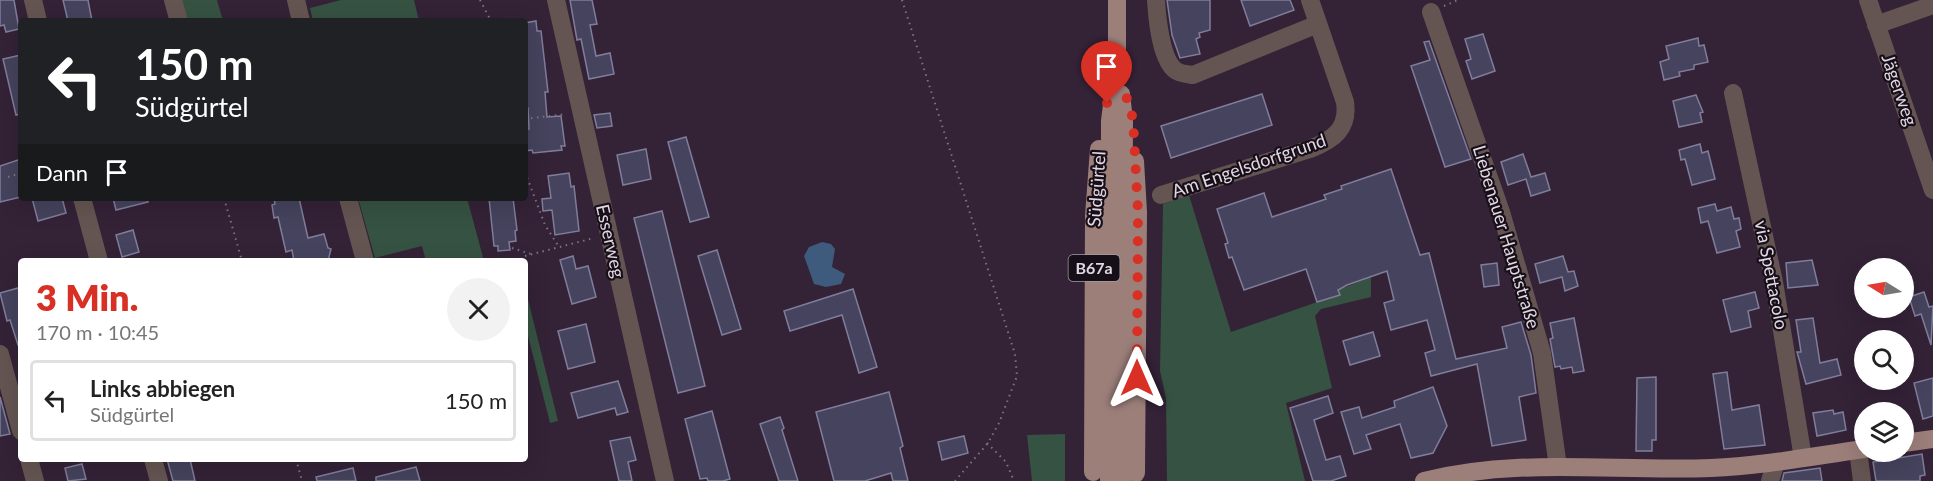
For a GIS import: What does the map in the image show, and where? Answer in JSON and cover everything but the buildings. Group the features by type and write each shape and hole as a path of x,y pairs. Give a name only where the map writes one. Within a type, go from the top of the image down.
{"main road":[{"name":"B67a","path":"1117,0 1117,66"},
{"name":"Südgürtel","path":"1101,477 1094,216 1101,121 1117,66"},
{"path":"1117,66 1124,120 1129,477"},
{"path":"1914,442 1933,439"},
{"path":"1424,481 1507,468 1711,468 1854,451"}],"street":[{"path":"33,0 37,18"},
{"path":"173,0 178,18"},
{"path":"296,0 300,18"},
{"name":"Esserweg","path":"556,0 665,481"},
{"path":"1156,0 1156,21 1169,62 1177,72 1185,74 1193,75 1318,24"},
{"name":"Am Engelsdorfgrund","path":"1161,195 1310,149 1328,141 1340,131 1346,116 1346,102 1310,0"},
{"name":"Jägerweg","path":"1868,0 1933,190"},
{"path":"1876,24 1933,5"},
{"name":"Liebenauer Hauptstraße","path":"1431,12 1501,212 1542,353 1558,467"},
{"name":"via Spettacolo","path":"1733,93 1774,282 1803,458"},
{"path":"83,201 98,258"},
{"path":"349,201 364,258"},
{"path":"0,354 18,420"},
{"path":"29,462 34,481"},
{"path":"154,462 159,481"},
{"path":"1770,481 1776,462"},
{"path":"1861,462 1862,481"}],"path":[{"path":"480,0 489,18"},
{"path":"902,0 1015,354 1017,376 999,423 987,444 955,481"},
{"path":"528,119 581,112"},
{"path":"8,177 18,174"},
{"path":"528,180 545,225 559,247"},
{"path":"225,201 241,258"},
{"path":"525,256 608,234"},
{"path":"512,248 531,254"},
{"path":"987,444 1006,462 1014,481"},
{"path":"297,462 302,481"}],"green space":[{"path":"178,0 217,0 222,18 183,18"},
{"path":"341,0 414,0 418,18 312,18 310,8"},
{"path":"1189,195 1231,332 1340,294 1338,290 1371,277 1371,297 1321,309 1315,316 1332,388 1286,403 1305,481 1167,481 1166,398 1160,371 1163,204"},
{"path":"359,201 468,201 483,258 425,258 422,246 375,258"},
{"path":"528,299 558,421 550,423 528,336"},
{"path":"1065,434 1065,481 1032,481 1027,435"}],"water":[{"path":"822,242 831,244 835,249 832,267 845,274 841,284 826,287 814,284 804,256 809,247"}],"route":[{"path":"1107,103 1117,66 1133,119 1138,212 1137,378"}]}
